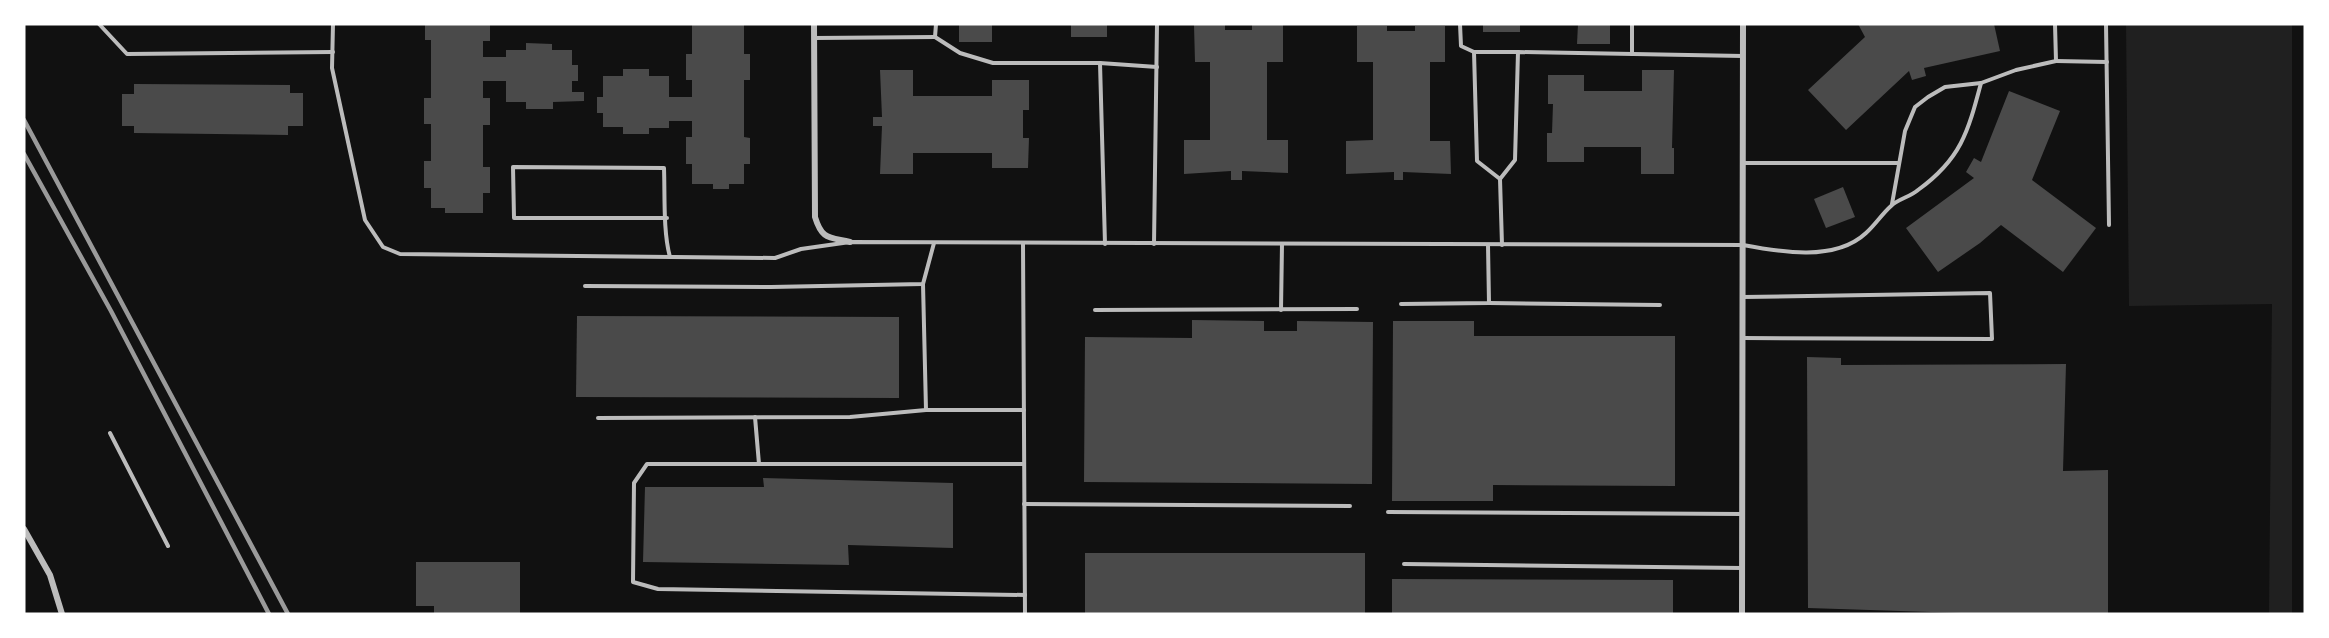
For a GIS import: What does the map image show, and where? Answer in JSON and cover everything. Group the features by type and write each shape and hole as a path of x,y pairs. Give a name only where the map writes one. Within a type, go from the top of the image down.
{"street":[{"path":"814,24 815,217 819,231 824,236 850,242"},
{"path":"1742,614 1743,24"},
{"path":"24,529 50,575 62,614"}],"lane":[{"path":"99,24 127,54 333,52"},
{"path":"333,24 332,68 365,220 383,247 400,254 775,258 801,249 850,242 1743,245 1804,254 1837,249 1864,235 1892,205 1916,192 1945,170 1962,143 1981,83"},
{"path":"935,37 936,24"},
{"path":"1154,244 1157,24"},
{"path":"1460,24 1461,46 1474,52 1743,56"},
{"path":"1632,24 1632,54"},
{"path":"2055,24 2056,61"},
{"path":"2106,24 2109,225"},
{"path":"814,38 935,37 960,53 993,63 1100,63 1157,67"},
{"path":"1474,52 1477,161 1500,179"},
{"path":"1502,245 1500,179 1515,160 1518,52"},
{"path":"1892,205 1905,131 1915,107 1928,97 1945,87 1981,83 2016,70 2056,61 2107,62"},
{"path":"1100,63 1105,244"},
{"path":"1743,163 1898,163"},
{"path":"667,218 514,218 513,167 664,168 667,218 666,244 670,257"},
{"path":"926,410 923,284 934,243"},
{"path":"1023,244 1025,614"},
{"path":"1281,310 1282,244"},
{"path":"1488,245 1489,303"},
{"path":"585,286 771,287 923,284"},
{"path":"1742,297 1931,296 1990,293 1992,339 1742,338"},
{"path":"1401,304 1660,305"},
{"path":"1095,310 1357,309"},
{"path":"598,418 850,417 926,410 1024,410"},
{"path":"755,417 759,464"},
{"path":"110,433 168,546"},
{"path":"1024,464 647,464 634,483 633,582 658,589 1025,595"},
{"path":"1024,504 1350,506"},
{"path":"1388,512 1742,514"},
{"path":"1404,564 1742,568"}],"shaded area":[{"path":"2126,24 2292,24 2292,614 2269,614 2272,304 2129,306"}],"building":[{"path":"425,24 490,24 490,41 483,41 483,57 506,57 506,50 526,50 526,43 552,44 552,50 572,50 572,65 578,65 578,81 572,81 572,92 584,92 584,101 553,102 553,109 526,109 526,102 506,102 506,81 483,81 483,98 490,98 490,125 483,125 483,167 490,167 490,193 483,193 483,213 445,213 445,208 431,208 431,188 424,188 424,161 431,161 431,124 424,124 424,98 431,98 431,40 425,40"},
{"path":"692,24 744,24 744,54 750,54 750,80 744,80 744,137 750,138 750,164 744,164 744,184 729,184 729,189 713,189 713,184 692,184 692,164 686,164 686,137 692,137 692,121 669,121 669,128 649,128 649,134 623,134 623,127 603,127 603,113 597,113 597,97 603,97 603,76 623,76 623,69 649,69 649,76 669,76 669,97 692,97 692,80 686,80 686,54 692,54"},
{"path":"959,24 992,24 992,42 959,42"},
{"path":"1071,24 1107,24 1107,37 1071,37"},
{"path":"1483,24 1520,24 1520,32 1483,32"},
{"path":"1578,24 1610,24 1610,44 1577,44"},
{"path":"1858,24 1994,24 2000,51 1924,68 1926,76 1912,80 1909,71 1846,130 1808,90 1865,37"},
{"path":"1194,25 1225,25 1225,30 1252,30 1252,25 1283,25 1283,62 1267,62 1267,140 1288,140 1288,173 1242,171 1242,180 1231,180 1231,171 1184,174 1184,140 1210,140 1210,62 1195,62"},
{"path":"1357,26 1387,26 1387,31 1415,31 1415,26 1445,26 1445,62 1430,62 1430,141 1450,141 1451,174 1403,172 1403,180 1394,180 1394,172 1346,174 1346,141 1373,140 1373,62 1357,62"},
{"path":"880,70 913,70 913,96 992,96 992,80 1029,80 1029,110 1023,110 1023,138 1029,138 1028,168 992,168 992,153 913,153 913,174 880,174 882,126 873,126 873,117 882,117"},
{"path":"1642,70 1674,70 1672,148 1674,148 1674,174 1641,174 1641,147 1584,147 1584,162 1547,162 1547,133 1552,133 1553,104 1548,104 1548,75 1584,75 1584,91 1642,91"},
{"path":"134,84 290,85 290,93 303,93 303,126 288,126 288,135 134,133 134,126 122,126 122,94 134,94"},
{"path":"2009,91 2060,111 2032,180 2096,228 2063,272 2001,225 1980,243 1938,272 1906,228 1974,178 1966,172 1974,158 1981,162"},
{"path":"1843,187 1855,217 1826,228 1814,199"},
{"path":"577,316 899,317 899,398 576,397"},
{"path":"1192,320 1264,321 1264,331 1297,331 1297,321 1373,322 1372,484 1084,482 1085,337 1192,338"},
{"path":"1393,321 1474,321 1474,336 1675,336 1675,486 1493,485 1493,501 1392,501"},
{"path":"1807,357 1841,358 1841,365 2066,364 2063,471 2108,470 2108,614 1992,614 1808,608"},
{"path":"763,478 953,483 953,548 848,545 849,565 643,562 645,487 764,487"},
{"path":"1085,553 1365,553 1365,614 1085,614"},
{"path":"416,562 520,562 520,614 434,614 434,606 416,606"},
{"path":"1392,579 1673,580 1673,614 1392,614"}],"railway":[{"path":"24,120 288,614"},
{"path":"24,154 111,311 269,614"}]}
